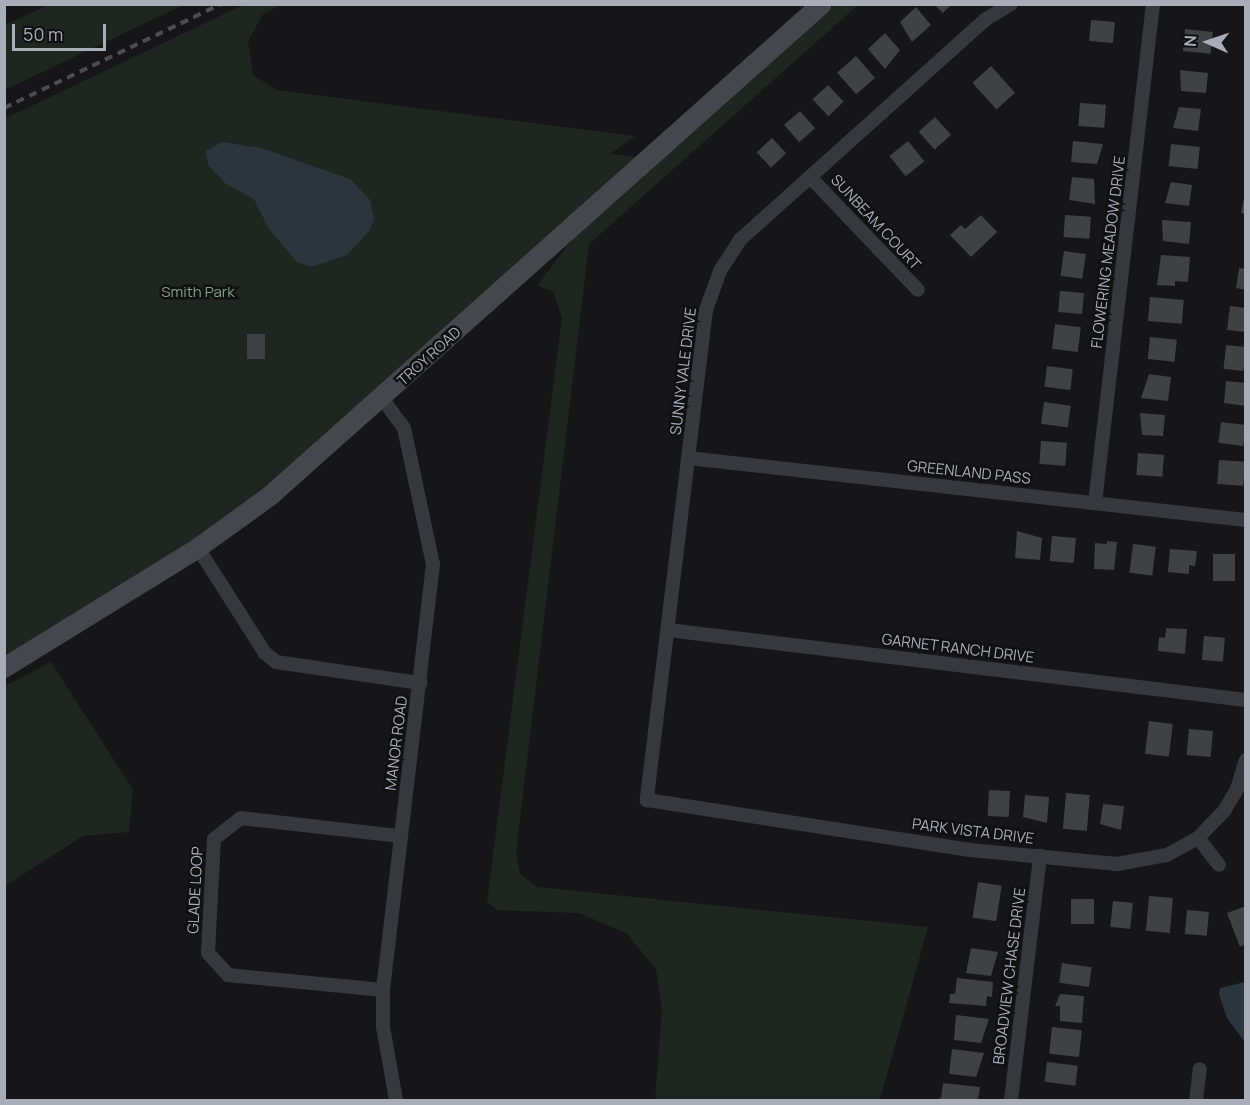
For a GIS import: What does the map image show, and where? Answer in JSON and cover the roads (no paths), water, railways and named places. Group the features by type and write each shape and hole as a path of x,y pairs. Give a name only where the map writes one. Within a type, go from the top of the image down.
{"street":[{"name":"TROY ROAD","path":"4,668 198,548 270,496 822,4"},
{"name":"SUNNY VALE DRIVE","path":"647,800 705,310 720,271 740,240 986,19 1011,4"},
{"name":"FLOWERING MEADOW DRIVE","path":"1095,503 1153,4"},
{"name":"SUNBEAM COURT","path":"810,177 918,290"},
{"name":"MANOR ROAD","path":"382,398 404,428 432,555 433,582 383,990 383,1027 396,1101"},
{"name":"GREENLAND PASS","path":"688,458 1245,520"},
{"path":"198,548 265,654 276,662 420,683"},
{"name":"GARNET RANCH DRIVE","path":"668,630 1245,700"},
{"name":"PARK VISTA DRIVE","path":"647,800 958,848 1134,863 1167,855 1198,838 1224,811 1237,789 1245,760"},
{"name":"GLADE LOOP","path":"383,990 228,975 208,953 214,839 241,818 400,837"},
{"path":"1198,838 1219,864"},
{"name":"BROADVIEW CHASE DRIVE","path":"1011,1101 1040,856"},
{"path":"1196,1101 1200,1069"}],"railway":[{"path":"4,108 221,4"}],"park label":[{"name":"Smith Park","path":"198,292"}]}
